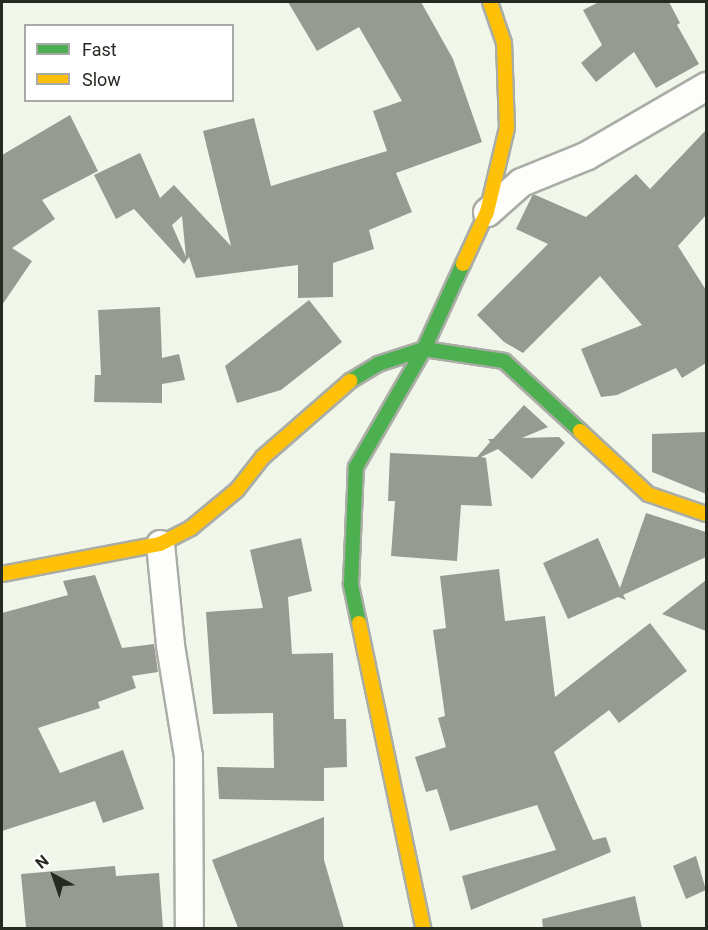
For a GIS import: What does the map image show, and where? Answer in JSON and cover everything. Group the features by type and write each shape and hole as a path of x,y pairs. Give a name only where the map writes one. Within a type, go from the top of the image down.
{"street":[{"path":"423,928 351,584 356,467 424,349 487,212 507,128 504,42 490,2"},
{"path":"487,212 521,182 587,154 706,86"},
{"path":"2,574 160,544 191,528 237,490 263,457 343,385 378,364 424,349 504,361 648,494 706,513"},
{"path":"160,544 188,756 189,928"}],"building":[{"path":"288,2 421,2 453,59 482,142 396,173 412,212 369,230 374,249 333,263 333,297 298,298 298,265 196,278 189,257 184,264 134,209 116,219 94,175 140,153 160,198 174,185 231,246 203,131 254,118 271,186 387,151 373,111 402,101 359,27 317,51","holes":["182,216 186,257 172,225"]},
{"path":"599,2 669,2 680,23 677,25 699,64 656,88 634,52 596,82 581,63 602,45 583,10"},
{"path":"70,115 98,171 42,200 55,219 12,248 32,261 2,305 2,155"},
{"path":"706,130 706,215 678,246 706,290 706,363 682,378 676,368 617,395 601,397 581,349 642,325 600,276 523,353 504,342 477,315 548,244 516,229 533,194 586,217 636,174 650,189"},
{"path":"309,300 342,342 281,390 237,403 225,366"},
{"path":"160,307 162,358 179,354 185,380 162,384 162,403 94,402 95,375 101,375 98,310"},
{"path":"524,405 548,427 522,438 559,437 565,443 532,479 498,449 481,457 486,458 492,506 461,505 457,561 391,556 395,501 388,501 390,453 477,457 490,442 488,439 493,439"},
{"path":"706,432 706,494 652,472 652,434"},
{"path":"646,513 706,532 706,557 623,595 626,600 618,597 568,619 543,563 598,538 620,588"},
{"path":"301,538 312,591 288,597 292,654 333,653 334,719 346,719 347,767 324,768 324,801 219,799 217,767 274,768 273,713 213,714 206,612 263,608 250,550"},
{"path":"499,569 505,621 545,616 555,697 650,623 687,671 619,723 609,710 554,752 593,840 606,837 611,852 471,910 462,876 556,850 537,805 450,831 437,789 426,792 415,757 446,747 438,718 445,716 433,630 446,628 440,576"},
{"path":"95,575 122,648 154,644 158,672 132,676 136,688 98,702 100,708 38,728 60,773 123,750 144,809 103,823 95,801 2,831 2,613 68,595 63,581"},
{"path":"706,580 706,631 662,614"},
{"path":"324,817 324,860 344,928 238,928 212,860"},
{"path":"696,856 706,890 686,899 673,866"},
{"path":"115,866 116,876 159,873 163,928 26,928 21,874"},
{"path":"635,896 642,928 543,928 542,919"}],"traffic: fast":[{"path":"359,623 351,584 356,467 424,349 463,264"},
{"path":"350,381 378,364 424,349 504,361 580,431"}],"traffic: slow":[{"path":"463,264 487,212 507,128 504,43 490,2"},
{"path":"2,574 160,544 191,528 237,490 263,457 350,381"},
{"path":"580,431 648,494 706,514"},
{"path":"359,623 423,928"}]}
